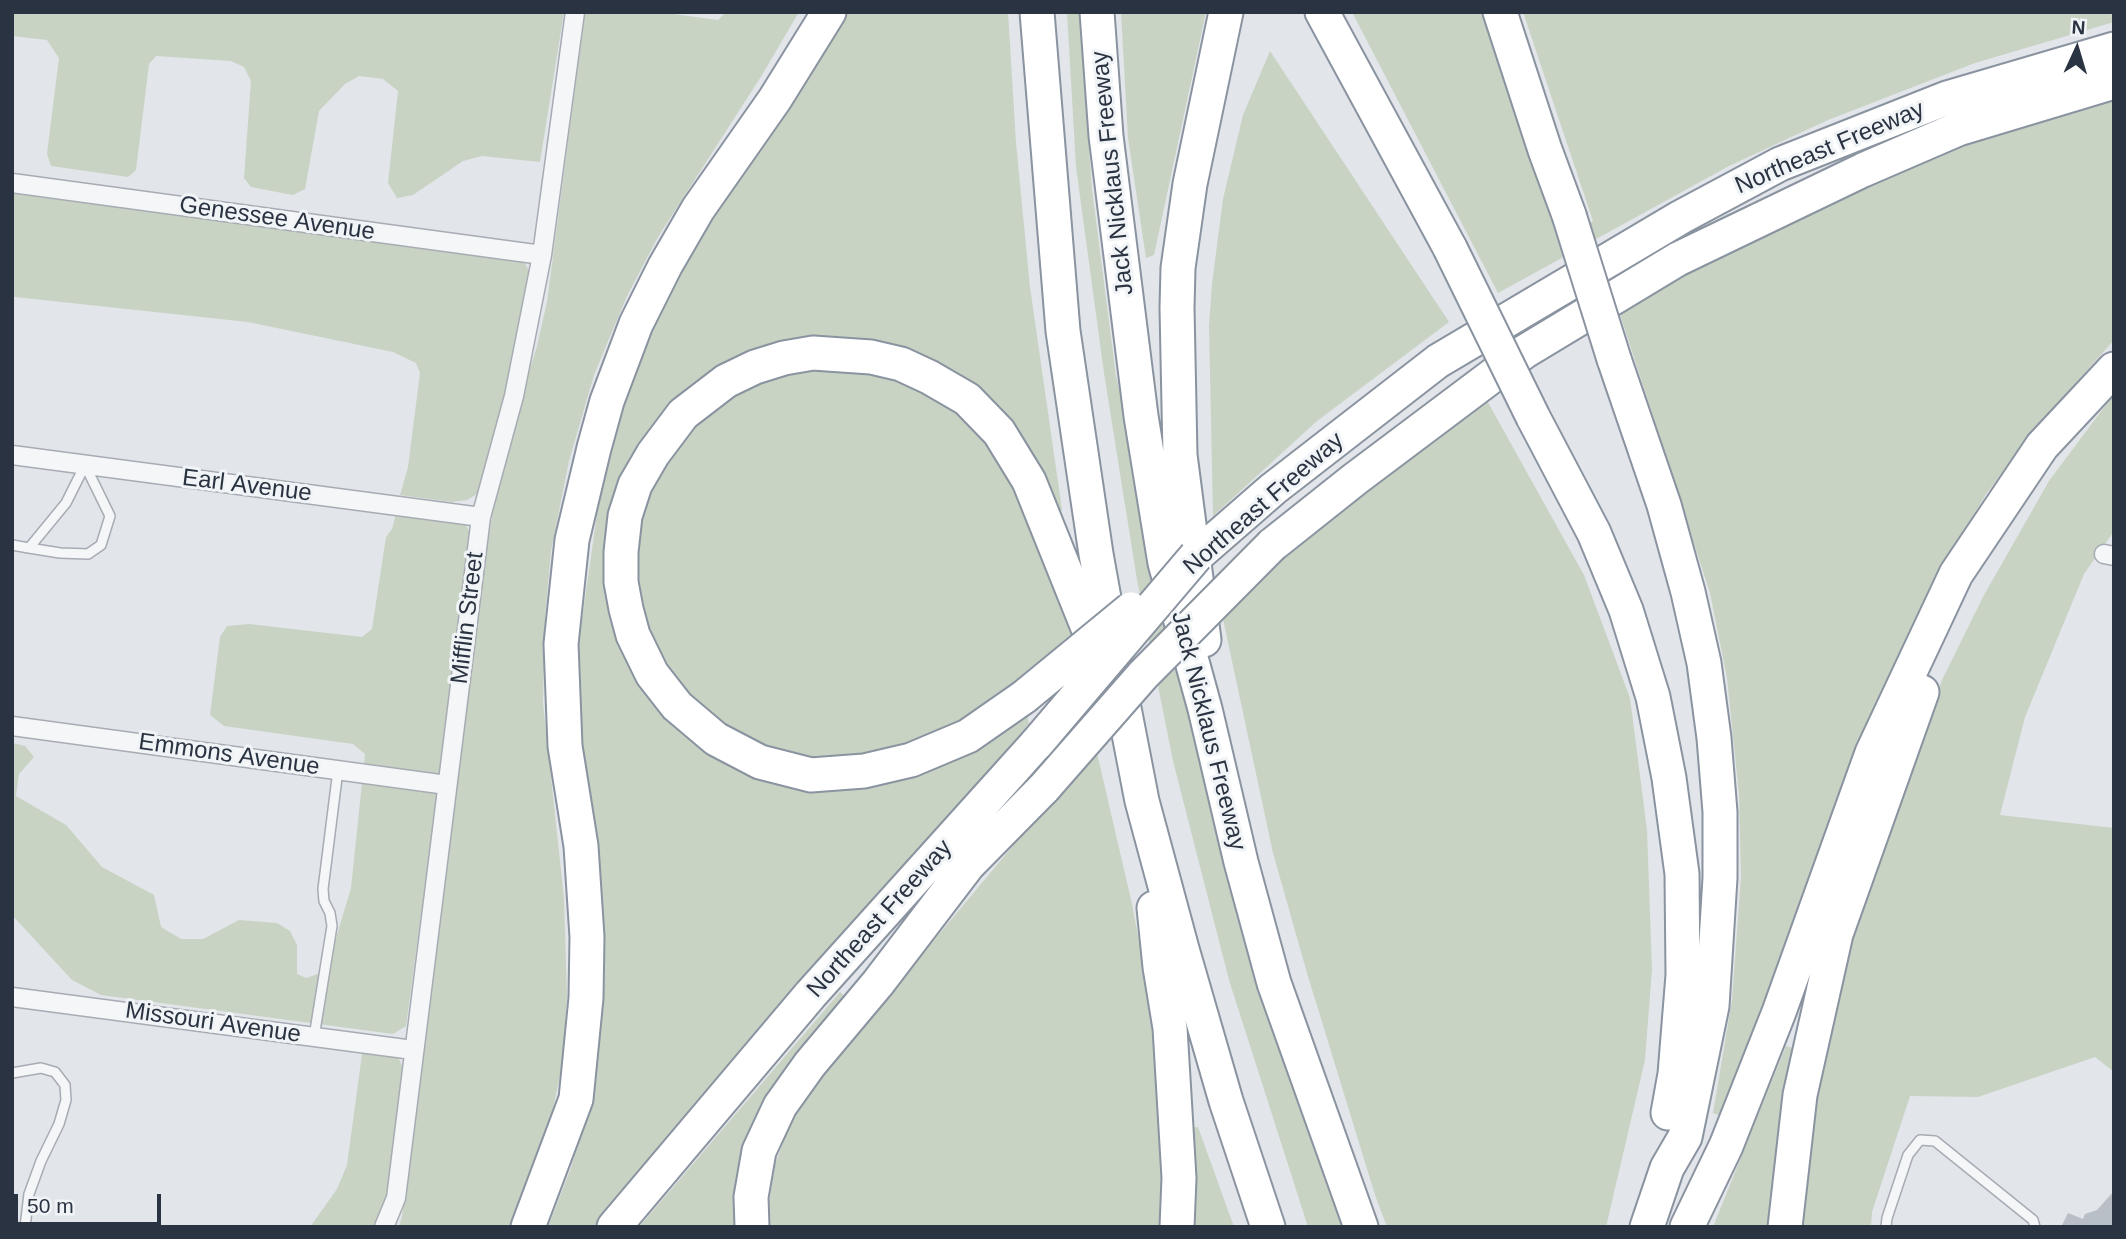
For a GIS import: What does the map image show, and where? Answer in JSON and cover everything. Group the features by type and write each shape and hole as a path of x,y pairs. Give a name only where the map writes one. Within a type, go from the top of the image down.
{"highway":[{"path":"528,1227 576,1099 586,998 587,937 581,846 565,746 561,644 572,540 594,448 607,401 636,324 665,266 698,209 775,99 829,12"},
{"path":"1037,12 1063,331 1096,554 1127,725 1142,801 1181,949 1226,1101 1268,1227"},
{"name":"Jack Nicklaus Freeway","path":"1097,12 1106,136 1142,416 1165,563 1274,983 1361,1227"},
{"path":"1205,709 1204,644 1180,455 1178,268 1188,195 1226,12"},
{"path":"1322,12 1450,248 1533,417 1594,533 1626,610 1653,696 1669,778 1682,874 1683,975 1675,1074 1666,1120 1667,1168"},
{"path":"1500,12 1664,505 1688,592 1714,738 1720,812 1720,891 1712,1006 1685,1137 1667,1168 1647,1227"},
{"name":"Northeast Freeway","path":"614,1227 811,994 1037,743 1196,556 1273,489 1438,361 1681,218 1780,164 1947,98 2114,49"},
{"path":"752,1227 751,1196 759,1151 780,1106 810,1064 878,983 968,865 1044,788 1143,675 1272,545 1355,478 1524,352 1678,259 1863,170 1958,129 2114,82"},
{"path":"1127,725 1029,481 999,432 967,399 929,377 901,365 871,357 813,353 755,367 726,381 682,414 653,454 635,485 625,516 621,582 633,635 652,674 677,706 716,739 760,762 811,775 864,771 911,760 968,736 1024,697 1196,556"},
{"path":"1687,1227 1726,1146 1765,1049 1872,753 1956,574 2042,446 2114,369"},
{"path":"1785,1227 1800,1095 1836,934 1926,681 1956,574"},
{"path":"1142,801 1160,967 1170,1028 1179,1166 1177,1227"}],"street":[{"name":"Mifflin Street","path":"384,1227 396,1198 481,517 514,396 542,255 575,12"},
{"name":"Genessee Avenue","path":"12,183 542,255"},
{"name":"Earl Avenue","path":"12,456 481,517"},
{"name":"Emmons Avenue","path":"12,726 447,785"},
{"name":"Missouri Avenue","path":"12,997 413,1050"}],"lane":[{"path":"29,548 66,503 85,465"},
{"path":"12,545 60,553 88,554 101,545 110,516 85,465"},
{"path":"314,1037 332,926 323,889 338,770"},
{"path":"12,1073 41,1068 55,1072 65,1084 66,1100 59,1124 29,1194 25,1227"},
{"path":"1886,1227 1908,1155 1920,1140 1935,1142 2033,1220 2035,1227"}],"green space":[{"path":"12,12 564,12 540,162 482,156 463,161 413,195 397,198 388,183 398,91 383,79 359,76 345,84 319,111 305,189 293,195 251,187 244,178 251,81 244,67 231,61 156,56 149,64 136,170 128,177 51,166 47,154 59,58 47,40 12,36"},
{"path":"585,12 658,12 718,20 726,12 799,12 762,75 658,237 627,296 594,375 569,461 551,551 545,617 543,703 564,898 567,997 562,1065 546,1143 511,1227 399,1227 484,566 507,444 537,346 547,302"},
{"path":"843,12 1008,12 1016,143 1030,287 1062,510 1055,512 955,377 733,365 619,504 644,678 815,785 1025,707 1029,724 812,972 595,1227 548,1227 571,1168 590,1100 578,648 602,479 622,402 647,338 693,241"},
{"path":"1067,12 1079,12 1092,189 1116,376 1290,1073 1342,1227 1308,1227 1229,980 1173,761 1137,580 1104,373 1076,167"},
{"path":"1121,12 1206,12 1154,255 1146,258 1128,138"},
{"path":"1352,12 1485,12 1560,243 1593,221 1523,12 2114,12 2114,22 1975,63 1828,120 1729,166 1498,293"},
{"path":"1270,51 1449,322 1317,421 1213,516 1209,326 1212,284 1223,199 1243,115"},
{"path":"2114,95 2114,340 2041,422 1986,494 1937,578 1888,677 1827,828 1721,1116 1713,1113 1732,1000 1741,876 1739,794 1727,678 1710,593 1617,305 1842,190 2036,119"},
{"path":"18,191 524,262 531,274 520,346 477,494 467,500 451,502 400,495 408,467 420,373 416,363 393,352 248,322 15,297 12,295 12,196"},
{"path":"795,368 872,369 954,405 983,433 1022,499 1073,637 971,719 938,738 820,764 778,753 739,735 711,717 683,688 662,661 642,610 635,571 639,524 647,492 663,461 695,421 724,396"},
{"path":"2114,394 2114,531 2084,574 2025,717 2000,815 2114,828 2114,1072 2095,1057 1978,1097 1910,1096 1872,1212 1871,1227 1796,1227 1834,983 1942,680 1984,595 2049,481"},
{"path":"1485,397 1584,575 1630,698 1647,830 1652,969 1645,1060 1606,1227 1387,1227 1307,973 1273,853 1223,619 1287,552"},
{"path":"397,510 457,519 465,524 472,536 406,1026 393,1034 101,995 72,980 12,915 12,743 25,746 34,757 19,774 16,796 66,825 102,867 154,895 161,927 181,939 203,939 239,920 277,923 290,931 297,945 297,974 306,978 318,974 333,948 351,888 365,754 353,744 224,726 210,715 220,637 227,626 249,624 362,637 372,629 386,537 392,529"},
{"path":"1097,753 1132,904 1157,1046 1164,1135 1163,1227 770,1227 769,1204 775,1165 789,1126 817,1080 1027,829"},
{"path":"840,992 847,998 798,1059 743,1227 639,1227"},
{"path":"1786,1046 1796,1049 1776,1227 1713,1227"},
{"path":"363,1047 390,1052 398,1057 403,1068 387,1195 381,1220 377,1227 310,1227 337,1189 347,1165"},
{"path":"1198,1127 1234,1227 1189,1227 1189,1128"}],"building":[{"path":"2114,1191 2114,1227 2061,1227 2068,1213 2083,1219 2085,1214 2097,1210"}]}
